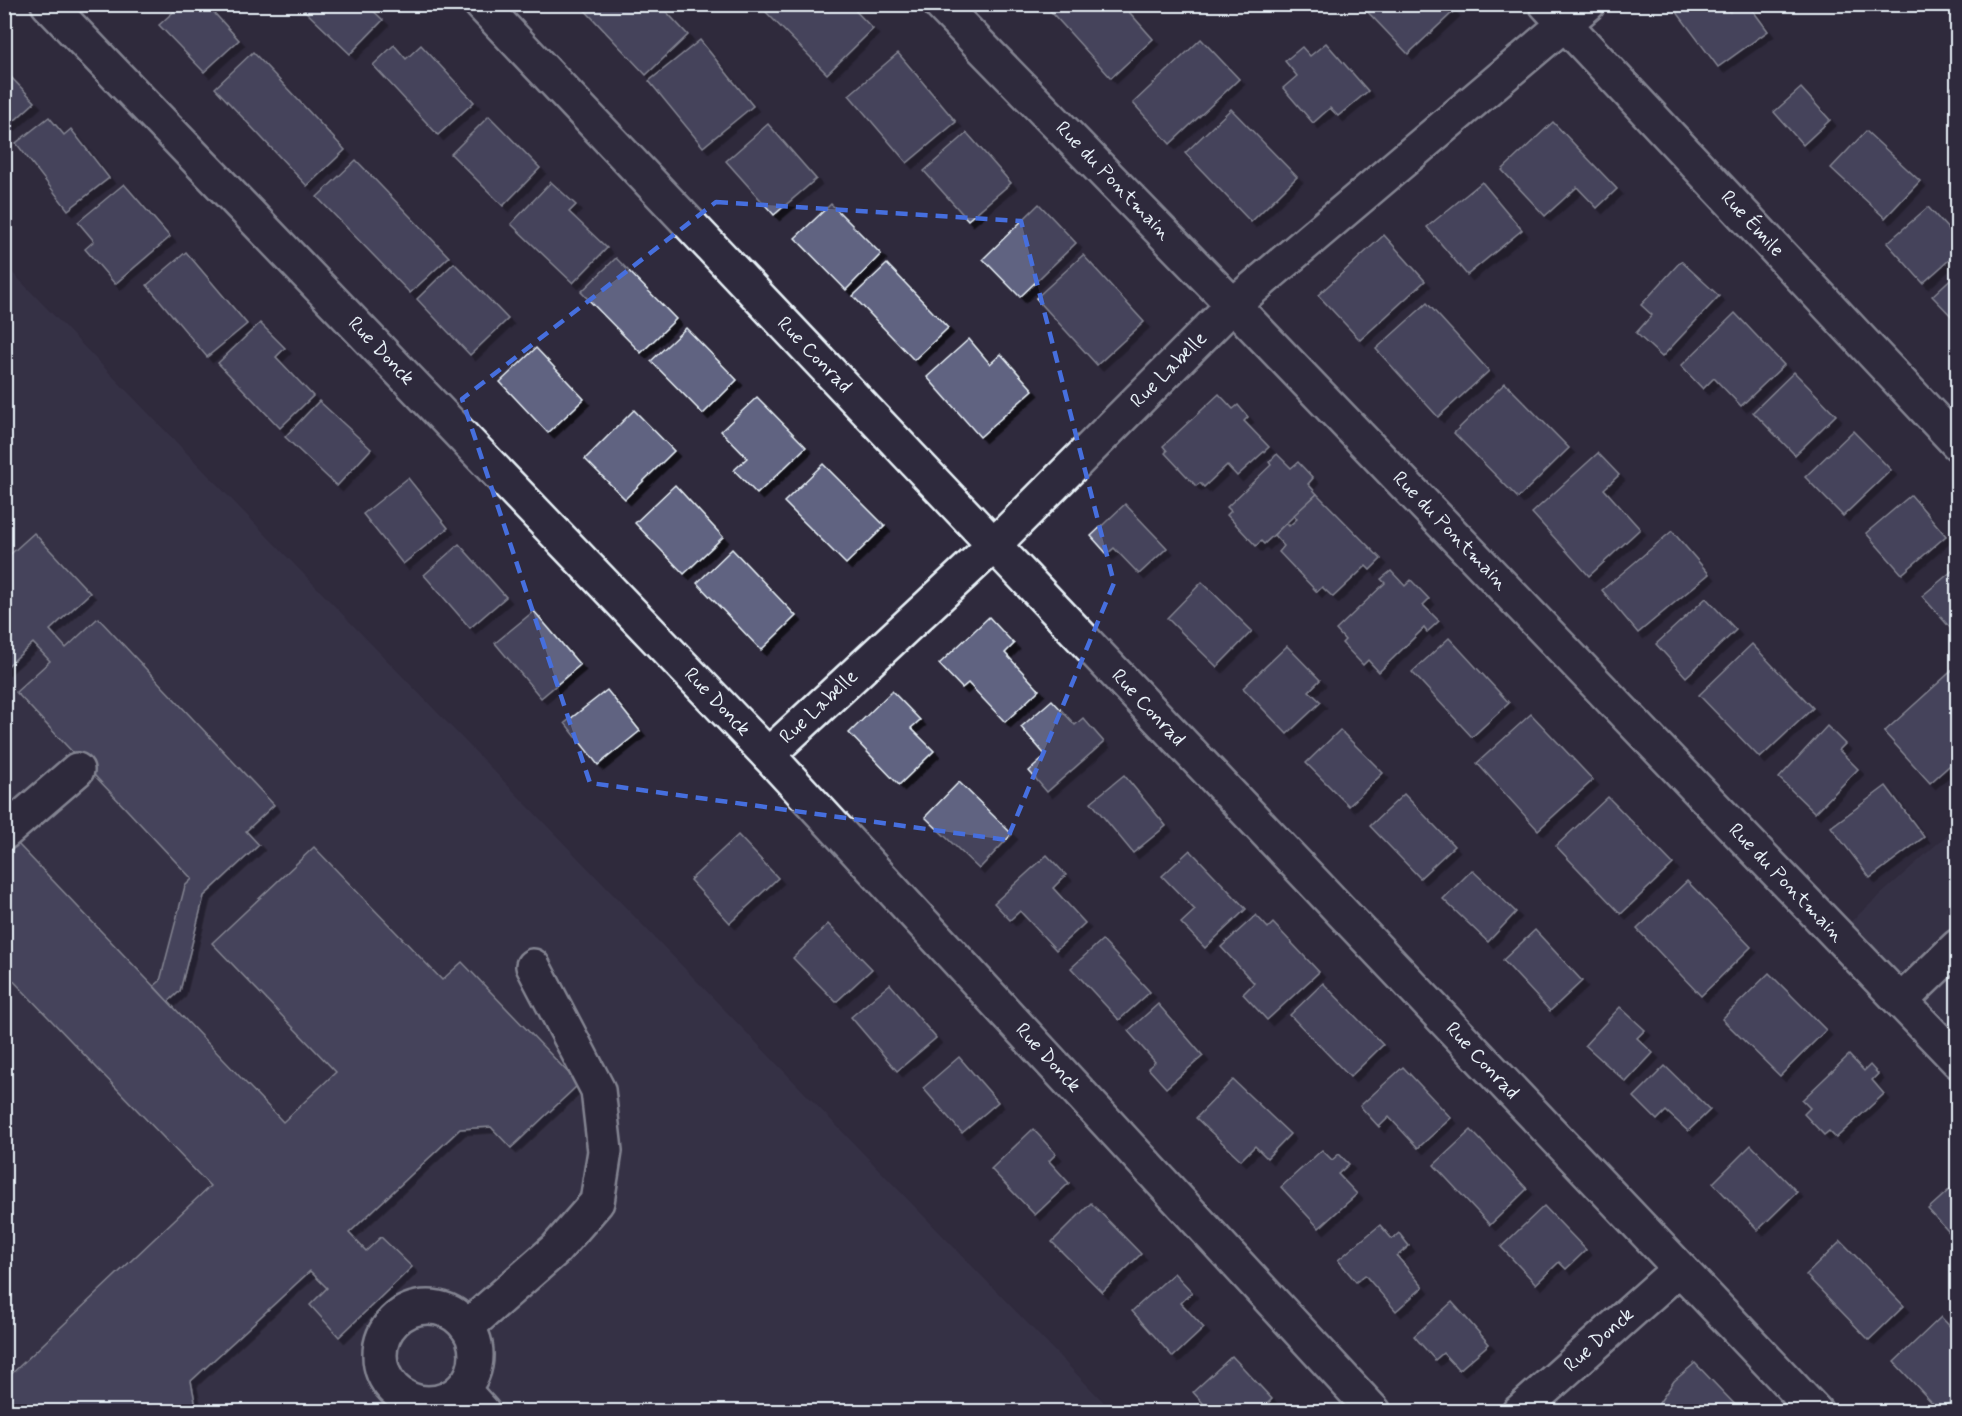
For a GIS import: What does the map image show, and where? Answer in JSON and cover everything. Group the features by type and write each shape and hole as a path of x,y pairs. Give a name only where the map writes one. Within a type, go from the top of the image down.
{"street":[{"name":"Rue Donck","path":"48,4 768,755 1374,1412"},
{"name":"Rue Conrad","path":"481,4 1816,1412"},
{"name":"Rue du Pontmain","path":"940,4 1233,305 1958,1061"},
{"name":"Rue Labelle","path":"768,755 994,545 1233,305 1566,11"},
{"name":"Rue Émile","path":"1566,11 1958,444"},
{"path":"4,833 77,770"},
{"path":"1900,1001 1958,946"},
{"path":"467,1327 556,1249 597,1202 605,1151 598,1090 533,966"},
{"name":"Rue Donck","path":"1519,1412 1679,1269"},
{"path":"427,1307 443,1310 456,1316 467,1327 476,1353 470,1379 472,1400 441,1401 410,1407 403,1397 391,1387 383,1374 380,1350 387,1328 398,1317 412,1310 427,1307"}],"highlighted area":[{"path":"716,202 1021,221 1114,583 1007,840 590,783 462,399"}],"shaded area":[{"path":"5,265 1112,1411 5,1411"},
{"path":"1957,826 1957,1061 1836,935"}],"building":[{"path":"182,4 206,4 239,40 204,72 159,25"},
{"path":"304,4 366,4 383,20 350,54 301,7"},
{"path":"582,4 659,4 688,35 646,75 581,6"},
{"path":"763,4 849,4 873,29 827,74 761,7"},
{"path":"1044,4 1122,4 1153,39 1111,78"},
{"path":"1368,4 1448,4 1454,11 1408,54 1364,8"},
{"path":"1677,4 1725,4 1730,12 1740,4 1748,4 1768,31 1718,67 1673,7"},
{"path":"1201,39 1239,79 1170,144 1133,103"},
{"path":"700,40 753,106 703,147 649,81"},
{"path":"1326,43 1368,91 1338,116 1330,108 1313,123 1283,88 1297,76 1285,61 1302,47 1310,56"},
{"path":"394,45 406,59 421,45 474,102 438,135 373,65"},
{"path":"253,52 345,150 307,186 215,88"},
{"path":"898,53 956,122 907,163 849,95"},
{"path":"4,70 35,102 4,130"},
{"path":"1958,83 1958,98 1951,88"},
{"path":"1801,88 1830,120 1803,145 1774,112"},
{"path":"1231,109 1297,177 1251,222 1185,153"},
{"path":"489,116 540,168 503,206 451,154"},
{"path":"49,117 64,135 71,129 109,178 68,210 16,143"},
{"path":"1553,122 1617,189 1597,208 1577,187 1545,216 1502,170"},
{"path":"768,124 816,179 774,215 726,161"},
{"path":"1866,131 1920,181 1885,218 1831,168"},
{"path":"967,133 1011,183 968,220 924,171"},
{"path":"356,160 449,257 410,293 317,197"},
{"path":"551,182 576,205 569,212 607,248 573,283 511,224"},
{"path":"1482,182 1522,230 1467,275 1427,227"},
{"path":"124,184 170,237 115,284 85,249 94,241 78,222"},
{"path":"831,204 881,254 846,290 795,238"},
{"path":"1039,204 1076,243 1020,297 983,259"},
{"path":"1928,207 1958,240 1958,252 1923,283 1887,243"},
{"path":"1384,235 1425,281 1360,340 1318,295"},
{"path":"186,252 247,324 207,357 147,285"},
{"path":"1083,255 1144,322 1097,365 1036,298"},
{"path":"616,258 676,319 641,353 581,292"},
{"path":"1681,261 1719,296 1662,357 1636,333 1652,315 1641,305"},
{"path":"454,263 508,319 470,355 417,299"},
{"path":"887,264 948,328 914,360 853,296"},
{"path":"1958,272 1958,323 1932,296"},
{"path":"1427,303 1489,371 1438,417 1376,349"},
{"path":"1735,313 1784,365 1741,406 1714,378 1703,389 1681,366"},
{"path":"260,323 285,348 276,357 313,396 280,428 218,363"},
{"path":"686,328 737,380 703,414 651,361"},
{"path":"969,339 990,364 1001,354 1033,390 980,437 927,377"},
{"path":"536,348 584,399 548,433 500,382"},
{"path":"1794,372 1836,415 1795,455 1753,412"},
{"path":"1505,383 1569,448 1518,498 1454,433"},
{"path":"1219,394 1233,409 1238,405 1248,417 1244,421 1269,447 1237,476 1227,465 1204,487 1200,483 1196,486 1165,453 1167,451 1163,446"},
{"path":"757,397 806,447 757,494 734,470 747,458 721,431"},
{"path":"319,401 371,449 337,486 285,437"},
{"path":"634,410 674,451 625,499 585,459"},
{"path":"1853,431 1891,470 1843,516 1805,477"},
{"path":"1598,453 1619,475 1604,489 1640,529 1589,576 1532,513"},
{"path":"1277,454 1291,468 1298,462 1313,478 1308,484 1317,494 1264,544 1261,541 1256,546 1227,515 1231,511 1227,507 1271,465 1269,462"},
{"path":"823,464 885,526 846,564 784,502"},
{"path":"408,478 448,528 403,564 363,514"},
{"path":"675,485 723,537 684,574 635,523"},
{"path":"1317,494 1381,559 1370,570 1366,566 1333,597 1322,587 1317,592 1279,552 1284,546 1274,535 1286,523 1289,526 1297,519 1294,515"},
{"path":"1911,495 1946,536 1902,574 1866,533"},
{"path":"1125,504 1167,548 1139,574 1114,548 1107,554 1091,536"},
{"path":"1672,531 1709,574 1638,633 1602,590"},
{"path":"34,533 90,593 50,630 66,648 98,618 274,805 246,831 259,845 204,896 180,991 168,1002 154,986 160,981 185,886 192,879 16,692 50,661 33,643 4,669 4,560"},
{"path":"459,544 506,597 470,628 424,575"},
{"path":"732,549 796,616 761,650 697,583"},
{"path":"1958,566 1958,627 1953,631 1922,596"},
{"path":"1391,571 1405,586 1411,580 1429,599 1423,605 1439,621 1427,632 1424,628 1379,672 1368,660 1363,665 1342,643 1345,640 1336,630 1385,583 1381,579"},
{"path":"1202,582 1252,631 1217,667 1167,618"},
{"path":"1706,598 1736,630 1686,677 1656,644"},
{"path":"534,611 580,665 541,698 495,643"},
{"path":"989,617 1014,644 1005,653 1039,690 1005,722 968,683 962,688 939,664"},
{"path":"1449,638 1509,703 1472,737 1412,672"},
{"path":"1752,644 1813,708 1760,758 1699,695"},
{"path":"1287,646 1320,680 1309,691 1321,702 1287,734 1243,688"},
{"path":"1957,666 1958,758 1930,783 1884,732"},
{"path":"607,690 640,731 598,765 565,723"},
{"path":"892,691 920,720 911,728 934,751 899,785 849,733"},
{"path":"1052,700 1075,725 1083,718 1104,742 1047,792 1029,771 1046,756 1021,727"},
{"path":"1531,714 1593,780 1538,830 1477,763"},
{"path":"1827,726 1845,744 1839,750 1858,769 1815,813 1779,778"},
{"path":"1340,730 1383,773 1349,806 1306,763"},
{"path":"1124,775 1166,826 1133,853 1091,802"},
{"path":"959,782 1012,834 979,869 925,817"},
{"path":"1886,786 1924,837 1870,878 1831,827"},
{"path":"1404,794 1454,846 1420,878 1370,826"},
{"path":"1608,797 1673,864 1621,914 1556,846"},
{"path":"738,835 778,878 730,923 690,880"},
{"path":"16,842 283,1122 336,1072 212,943 314,847 442,980 462,962 579,1084 511,1148 491,1127 460,1129 349,1233 366,1251 381,1237 412,1267 339,1337 310,1305 327,1288 310,1271 191,1381 197,1412 4,1412 4,1381 210,1186 4,971 4,853"},
{"path":"1190,850 1246,909 1205,948 1181,923 1195,910 1162,876"},
{"path":"1047,855 1066,875 1053,888 1085,923 1056,950 1020,911 1010,920 994,903"},
{"path":"1472,870 1516,912 1488,942 1443,899"},
{"path":"1687,881 1751,947 1701,996 1637,929"},
{"path":"1256,915 1268,928 1273,923 1319,972 1267,1020 1243,994 1254,983 1221,947"},
{"path":"828,924 872,969 836,1002 793,958"},
{"path":"1535,930 1582,981 1550,1011 1503,960"},
{"path":"1102,940 1150,992 1119,1020 1071,968"},
{"path":"1769,973 1826,1030 1780,1076 1722,1019"},
{"path":"1323,983 1383,1045 1350,1077 1290,1015"},
{"path":"890,984 936,1038 897,1071 851,1017"},
{"path":"1158,1004 1203,1056 1166,1088 1148,1068 1155,1062 1128,1031"},
{"path":"1620,1007 1645,1030 1637,1038 1653,1053 1626,1082 1585,1045"},
{"path":"1849,1055 1864,1071 1870,1065 1878,1074 1872,1080 1884,1094 1836,1138 1829,1131 1824,1135 1804,1114 1810,1108 1802,1100"},
{"path":"959,1057 998,1102 962,1133 923,1088"},
{"path":"1665,1066 1710,1110 1688,1131 1666,1111 1657,1120 1634,1097"},
{"path":"1403,1067 1451,1118 1418,1148 1389,1117 1379,1127 1360,1106"},
{"path":"1233,1080 1290,1134 1267,1158 1255,1146 1241,1160 1196,1118"},
{"path":"1033,1129 1056,1154 1049,1161 1069,1183 1035,1215 991,1169"},
{"path":"1471,1130 1527,1189 1490,1225 1434,1165"},
{"path":"1751,1145 1797,1192 1758,1230 1713,1183"},
{"path":"1322,1150 1332,1160 1339,1154 1349,1164 1338,1174 1357,1194 1319,1228 1281,1187"},
{"path":"1958,1182 1958,1242 1928,1209"},
{"path":"1091,1203 1141,1254 1102,1292 1052,1242"},
{"path":"1544,1206 1586,1250 1566,1269 1559,1262 1536,1284 1501,1247"},
{"path":"1380,1225 1392,1239 1399,1233 1409,1246 1397,1256 1423,1287 1396,1311 1365,1275 1356,1282 1338,1260"},
{"path":"1841,1241 1904,1306 1869,1340 1806,1275"},
{"path":"1174,1273 1192,1292 1181,1303 1204,1328 1173,1357 1132,1311"},
{"path":"1452,1302 1489,1344 1459,1370 1443,1353 1435,1360 1414,1336"},
{"path":"1941,1317 1958,1335 1958,1394 1940,1411 1894,1362"},
{"path":"1232,1356 1272,1399 1259,1412 1211,1412 1193,1392"},
{"path":"1695,1363 1742,1412 1653,1412 1674,1381"}]}
